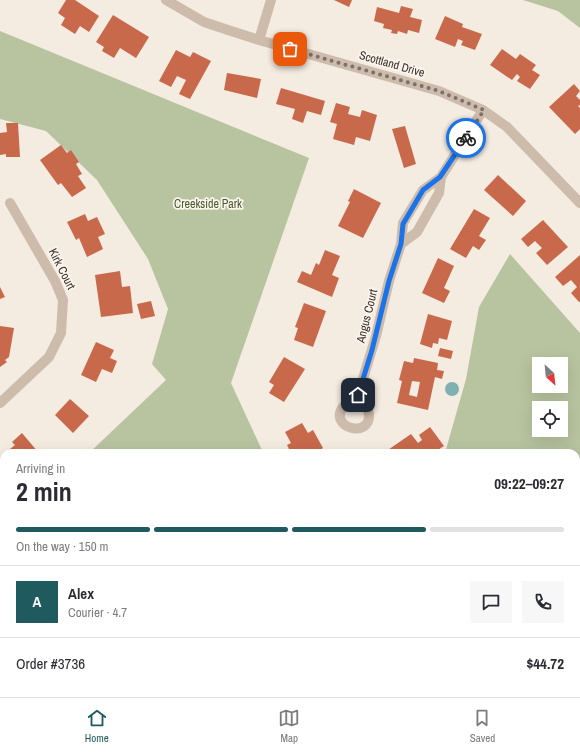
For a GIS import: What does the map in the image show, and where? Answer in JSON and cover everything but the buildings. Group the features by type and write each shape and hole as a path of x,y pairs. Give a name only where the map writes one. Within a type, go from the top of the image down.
{"street":[{"name":"Scottland Drive","path":"166,0 204,22 259,40 439,91 484,110 507,127 580,203"},
{"path":"259,40 271,0"},
{"name":"Angus Court","path":"358,395 372,350 389,281 401,244 403,224 423,190 440,177 484,110"},
{"name":"Angus Court","path":"401,244 417,232 439,193 440,177"},
{"name":"Kirk Court","path":"0,403 49,357 60,333 63,300 55,281 10,203"}],"green space":[{"path":"523,0 580,0 580,28 558,11"},
{"name":"Creekside Park","path":"0,31 309,158 231,383 262,449 93,449 166,380 152,364 168,309 148,259 97,180 46,131 0,119"},
{"path":"510,254 580,333 580,449 446,449 466,379 479,307"}],"water":[{"path":"449,382 455,382 459,386 459,392 455,396 449,396 445,392 445,386"}],"way so far":[{"path":"290,49 439,91 484,110 466,138"}],"route":[{"path":"358,395 376,336 389,281 401,244 403,224 423,190 440,177 466,138"}]}
